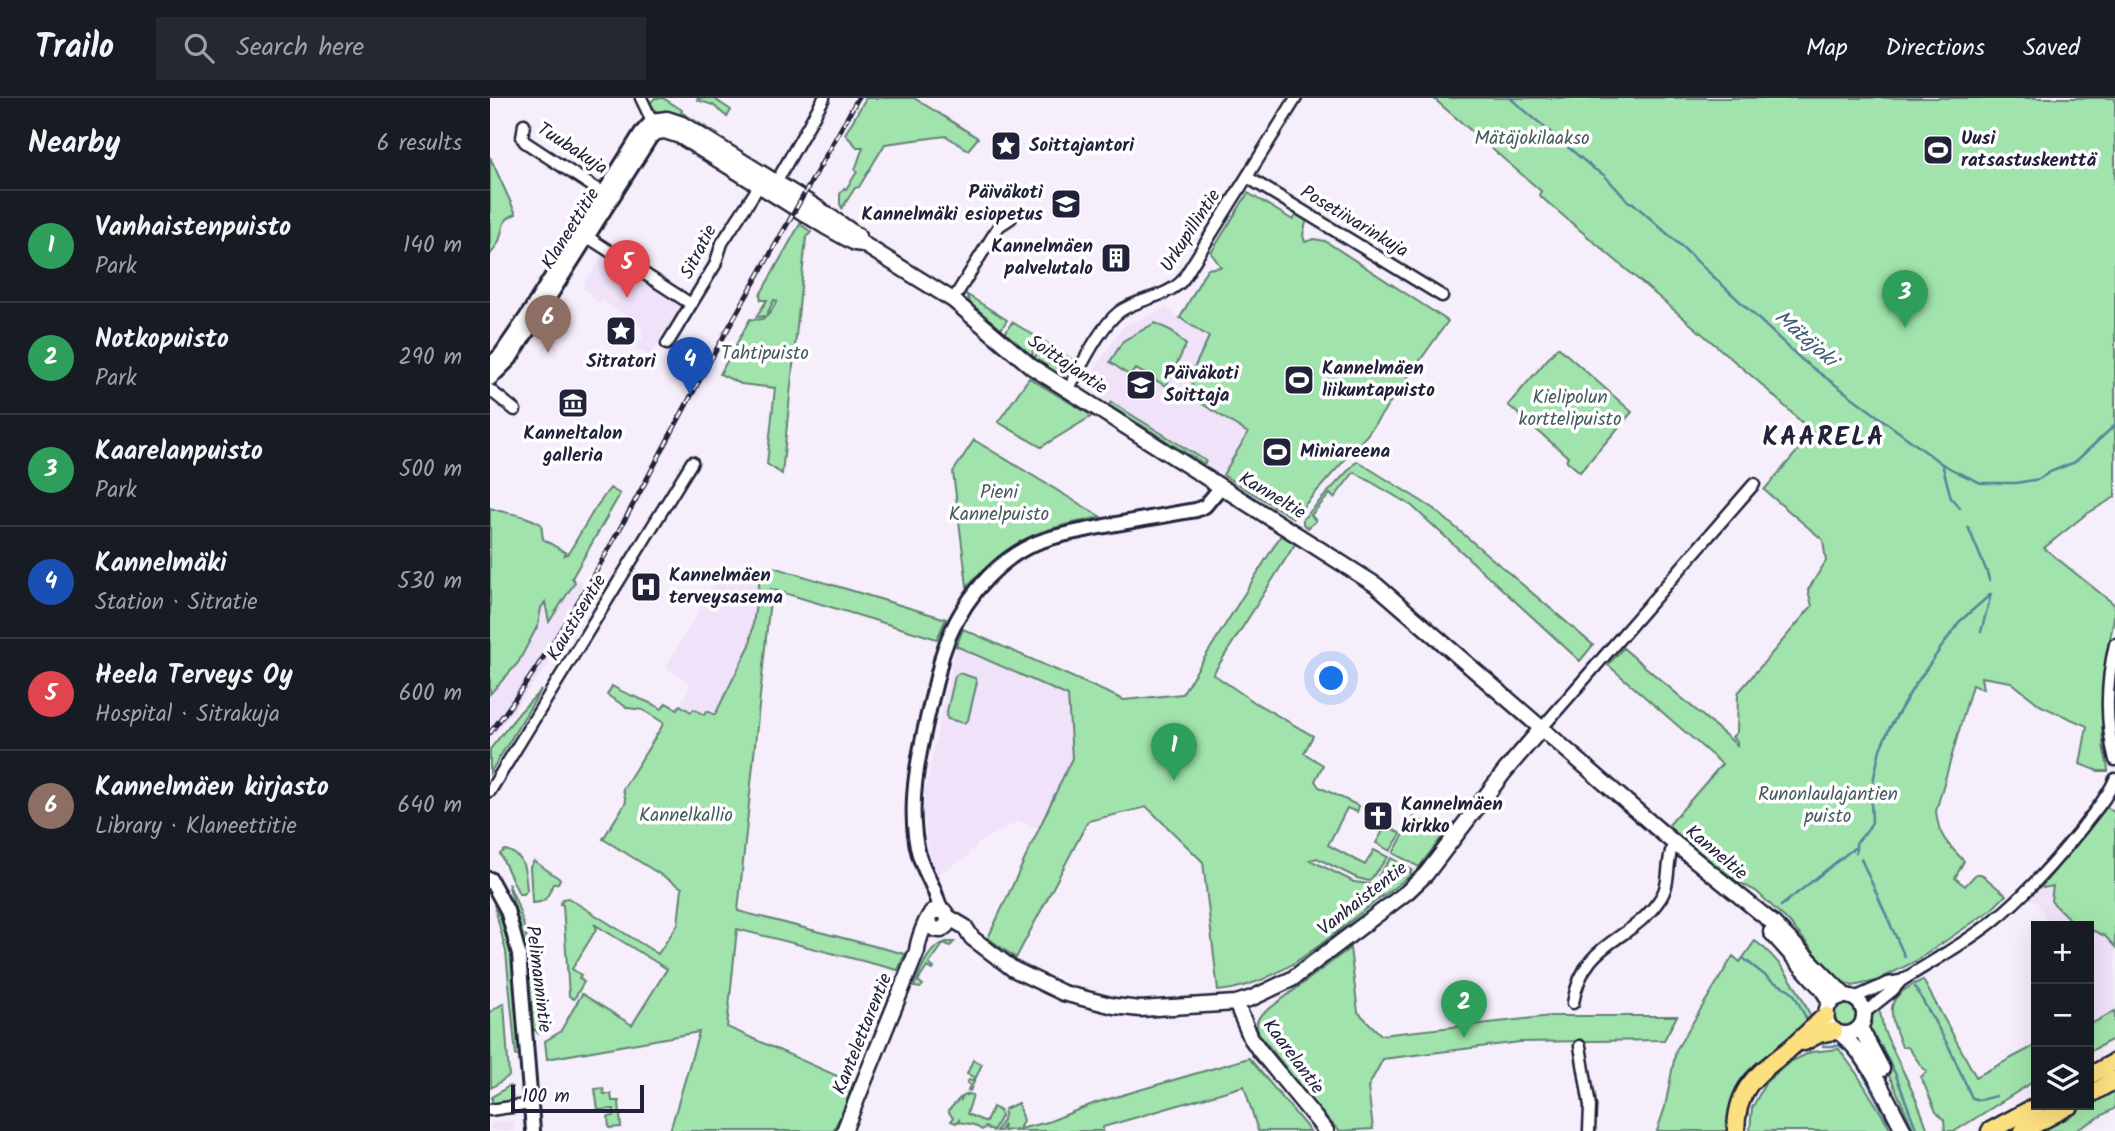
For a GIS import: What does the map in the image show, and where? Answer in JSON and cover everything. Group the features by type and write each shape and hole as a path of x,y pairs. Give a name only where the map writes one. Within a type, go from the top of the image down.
{"highway":[{"path":"1736,1131 1737,1114 1747,1087 1768,1064 1795,1044 1828,1009"},
{"path":"1795,1044 1838,1032"},
{"path":"2094,1073 2115,1062"},
{"path":"2094,1092 2115,1080"},
{"path":"1990,1131 2031,1109"},
{"path":"2023,1131 2062,1110"}],"main road":[{"name":"Soittajantie","path":"654,127 667,119 677,121 768,184 832,217 858,236 863,243 953,300 1032,367 1220,488"},
{"name":"Kanneltie","path":"1220,488 1293,530 1373,582 1674,843 1779,928 1849,997"},
{"name":"Vanhaistentie","path":"938,921 972,938 1013,969 1063,993 1114,1006 1144,1009 1236,1003 1292,979 1407,892 1426,874 1505,771 1541,729"},
{"name":"Kanneltie","path":"1748,905 1822,989 1828,1009"},
{"name":"Kantelettarentie","path":"844,1131 917,951 919,938 938,921"},
{"path":"1849,997 1860,1004 1862,1020 1906,1131 1867,1062 1853,1044 1828,1024 1828,1009 1849,997"},
{"name":"Kaarelantie","path":"1236,1003 1251,1038 1260,1051 1326,1131"},
{"path":"1838,1032 1851,1033 1862,1020"}],"street":[{"path":"641,98 654,127"},
{"name":"Sitratie","path":"667,344 715,265 722,243 768,184 824,98"},
{"name":"Urkupillintie","path":"1068,390 1102,334 1119,312 1172,291 1182,281 1296,98"},
{"name":"Tuubakuja","path":"524,124 524,142 595,188 610,193"},
{"name":"Klaneettitie","path":"490,379 510,359 610,193 641,133 654,127"},
{"name":"Posetiivarinkuja","path":"1247,177 1442,296"},
{"path":"953,300 999,226 1011,218"},
{"path":"584,235 691,304"},
{"name":"Klaneettitie","path":"490,365 501,354 584,235"},
{"path":"490,390 514,410"},
{"name":"Kaustisentie","path":"490,791 692,462"},
{"name":"Vanhaistentie","path":"1541,729 1754,484"},
{"name":"Kanneltie","path":"938,921 932,886 918,853 915,828 916,776 942,656 948,637 965,605 990,576 1033,544 1089,529 1196,510 1205,506 1220,488"},
{"path":"2115,644 2107,695 2107,724 2115,760"},
{"path":"1862,1020 1901,981 1991,923 2018,899 2072,840 2098,807 2115,779"},
{"path":"1573,1003 1578,979 1585,967 1602,949 1648,912 1663,895 1674,843"},
{"name":"Pelimannintie","path":"490,879 507,910 516,940 533,1131"},
{"path":"1849,997 1901,981"},
{"path":"1580,1046 1589,1098 1589,1131"},
{"path":"490,1110 532,1104"}],"shaded area":[{"path":"603,254 682,304 650,356 636,348 643,337 640,324 603,301 596,302 590,293 582,288"},
{"name":"Päiväkoti Soittaja","path":"1166,308 1209,337 1192,372 1193,398 1248,433 1223,475 1091,392 1088,379 1122,328"},
{"path":"723,569 759,583 750,645 715,716 704,715 691,712 680,705 691,685 666,667"},
{"path":"577,579 594,590 551,661 490,741 490,694 518,663 538,625 545,602 547,616 551,620"},
{"path":"956,646 1068,696 1072,758 1039,828 1018,821 976,844 977,847 968,852 970,855 936,875 928,848 925,792"},
{"path":"2053,886 2051,901 2071,921 2047,921 2037,902 2030,899 2043,888"},
{"path":"2094,931 2105,936 2115,947 2115,1011 2094,1022"},
{"path":"514,1120 515,1131 490,1131 491,1123"}],"green space":[{"path":"655,98 663,98 719,135 671,121 650,103"},
{"path":"713,98 731,110 727,117 713,105 697,100"},
{"path":"866,98 914,98 978,138 968,150 946,136 885,144 859,187 855,188 842,208 840,194 857,172 855,170 863,147 857,147 845,134"},
{"path":"1433,98 2115,98 2115,497 2085,515 2044,548 2115,605 2102,704 2103,739 2108,771 2098,771 2080,764 2087,726 2041,706 2011,682 1981,677 1983,689 1972,685 1936,811 1937,820 1945,839 1964,861 1955,878 1965,886 1976,874 1981,874 2006,895 1991,910 1916,961 1876,981 1853,986 1841,981 1788,921 1756,891 1712,863 1668,826 1722,764 1608,665 1623,648 1737,745 1732,737 1737,732 1738,693 1812,606 1808,590 1826,561 1823,540 1764,490 1813,433 1760,383 1539,195 1541,191"},
{"path":"490,157 516,214 505,221 490,255"},
{"name":"Kannelmäen liikuntapuisto","path":"1248,193 1293,220 1298,213 1307,218 1303,235 1305,242 1314,239 1325,241 1448,321 1367,435 1293,518 1223,475 1248,433 1193,398 1192,372 1209,337 1180,318 1207,269 1221,267 1211,253"},
{"name":"Tahtipuisto","path":"800,224 811,232 806,238 782,474 767,464 775,388 741,384 720,374 750,319 767,316 777,301 774,300 766,316 756,317 767,300 761,300 760,295"},
{"path":"966,294 1007,320 1000,331 972,307"},
{"path":"1012,322 1035,336 1032,357 1004,335"},
{"path":"1155,323 1172,331 1186,345 1166,386 1136,369 1129,375 1110,362 1123,341"},
{"path":"1039,338 1071,359 1063,373 1058,374 1035,359"},
{"name":"Kielipolun korttelipuisto","path":"1558,347 1632,412 1580,472 1566,460 1568,457 1508,405"},
{"path":"1029,378 1092,416 1041,447 998,422"},
{"path":"1111,402 1206,461 1204,464 1109,405"},
{"name":"Pieni Kannelpuisto","path":"974,440 1101,517 1059,526 1027,538 999,556 967,586 953,472"},
{"path":"1357,461 1434,509 1593,645 1580,661 1412,506 1354,472 1334,498 1330,494 1311,515 1316,521 1308,528 1303,524 1303,519"},
{"path":"610,488 620,494 572,578 575,582 549,622 545,602 538,625 518,663 490,694 490,508 541,524 543,539 566,553 565,555"},
{"path":"1281,535 1295,544 1213,674 1254,702 1313,736 1304,753 1323,765 1315,781 1319,787 1359,806 1357,812 1347,808 1328,845 1365,865 1374,850 1388,857 1369,881 1357,878 1317,858 1310,860 1354,882 1369,884 1380,898 1284,969 1241,987 1218,991 1203,862 1147,807 1088,821 1016,958 988,938 1072,758 1068,696 956,646 963,629 1124,700 1182,694"},
{"name":"Kannelkallio","path":"773,567 946,619 937,639 771,589 738,911 905,954 898,970 737,929 727,1027 853,1083 833,1131 670,1131 699,1032 547,1059 545,1041 560,1032 582,994 632,1025 667,969 594,924 597,928 572,969 581,975 579,978 584,982 574,999 569,996 563,905 560,904 563,899 568,898 658,954 678,924 682,888 603,839 626,802 623,789 664,723 643,710 628,708 607,695 612,686 662,709 666,703 677,709 680,705 691,712 694,709 704,715 707,711 715,715 750,645 759,583"},
{"path":"959,673 975,678 977,682 968,720 964,723 946,716 955,676"},
{"path":"541,690 490,773 490,749"},
{"path":"2107,807 2115,813 2115,947 2105,936 2094,931 2094,921 2071,921 2051,901 2053,886 2041,887"},
{"path":"1414,817 1444,834 1419,867 1393,853"},
{"path":"1382,818 1401,834 1390,851 1376,843 1384,829 1379,825"},
{"path":"505,850 521,860 526,876 527,890 524,894 519,894 500,854"},
{"path":"1391,858 1412,870 1412,874 1382,897 1373,883"},
{"path":"534,861 560,879 553,884 544,900 537,903 532,903 530,867"},
{"path":"508,883 527,938 538,1033 532,1027 524,942"},
{"path":"494,904 509,940 513,958 521,1056 516,1056 506,952"},
{"path":"1755,941 1790,978 1813,1023 1781,1044 1745,1078 1737,1093 1729,1131 1657,1131 1665,1107 1676,1050 1733,956 1740,962"},
{"path":"946,942 954,942 950,946 944,943 929,964 933,970 927,967 918,981 923,985 920,988 914,987 929,954 939,945"},
{"path":"1350,948 1358,1012 1381,1035 1551,1016 1677,1016 1664,1040 1520,1042 1383,1059 1368,1087 1373,1129 1339,1131 1314,1104 1260,1035 1257,1025 1261,1015"},
{"path":"1923,980 1976,1077 2031,1048 2031,1083 1955,1131 1945,1131 1944,1120 1936,1112 1921,1077 1927,1071 1908,1047 1902,1047 1894,1024 1892,1006 1895,999 1910,986"},
{"path":"504,1003 509,1076 491,1088 490,1012"},
{"path":"1845,1003 1854,1007 1858,1016 1854,1025 1845,1029 1836,1025 1832,1016 1836,1007"},
{"path":"1877,1007 1885,1033 1914,1093 1928,1131 1914,1131 1893,1083 1871,1044 1868,1021"},
{"path":"2115,1011 2115,1038 2094,1049 2094,1047 2094,1022"},
{"path":"1839,1049 1892,1131 1750,1131 1752,1108 1766,1082 1790,1062 1811,1052"},
{"path":"1249,1058 1310,1131 1258,1131 1244,1086 1103,1127 1103,1131 1003,1131 1004,1124 1000,1131 996,1131 1003,1120 1005,1109 1018,1103 1023,1121 1019,1129 1048,1122 1095,1103"},
{"path":"973,1060 982,1064 970,1091 970,1085 967,1083 974,1077 967,1074"},
{"path":"509,1086 512,1087 513,1103 492,1105 492,1097"},
{"path":"603,1088 604,1094 611,1094 612,1101 619,1101 621,1127 609,1128 608,1117 614,1116 614,1109 598,1110 595,1089"},
{"path":"2115,1089 2115,1108 2075,1131 2039,1131 2077,1110 2094,1110 2094,1101"},
{"path":"968,1094 973,1095 967,1114 986,1122 993,1107 1000,1111 1001,1116 993,1131 985,1127 982,1130 959,1120 956,1123 951,1121 953,1118 948,1111 960,1098 961,1100"}],"waterway":[{"name":"Mätäjoki","path":"1510,98 1604,175 1629,202 1681,246 1802,360 1942,464 1981,483 2016,483 2039,479 2075,462 2115,425"},
{"path":"1942,464 1951,498 1960,508"},
{"path":"1968,527 1989,580"},
{"path":"1981,632 1991,594"},
{"path":"1856,852 1856,843 1872,822 1874,777 1880,749 1889,729 1913,688 1959,622 1991,594"},
{"path":"1781,906 1854,848"},
{"path":"1861,859 1905,957"},
{"path":"1743,958 1772,981 1790,990 1808,1022"},
{"path":"1915,987 1949,1047 1972,1098 1980,1100 1996,1096"},
{"path":"1823,1046 1840,1046 1853,1055 1888,1121"},
{"path":"1881,1046 1895,1073 1917,1131"}],"railway":[{"path":"490,733 549,649 602,562 719,345 858,98"}],"place":[{"name":"Soittajantori","path":"1006,146"},
{"name":"Uusi ratsastuskenttä","path":"1938,150"},
{"name":"Päiväkoti Kannelmäki esiopetus","path":"1066,204"},
{"name":"Kannelmäen palvelutalo","path":"1116,258"},
{"name":"Heela Terveys Oy","path":"627,298"},
{"name":"Kaarelanpuisto","path":"1905,328"},
{"name":"Sitratori","path":"621,331"},
{"name":"Kannelmäen kirjasto","path":"548,353"},
{"name":"Kannelmäen liikuntapuisto","path":"1299,380"},
{"name":"Päiväkoti Soittaja","path":"1141,385"},
{"name":"Kannelmäki","path":"690,395"},
{"name":"Kanneltalon galleria","path":"573,403"},
{"name":"Miniareena","path":"1277,452"},
{"name":"Kannelmäen terveysasema","path":"646,587"},
{"name":"Vanhaistenpuisto","path":"1174,781"},
{"name":"Kannelmäen kirkko","path":"1378,816"},
{"name":"Notkopuisto","path":"1464,1038"}],"district":[{"name":"KAARELA","path":"1824,438"}],"park label":[{"name":"Mätäjokilaakso","path":"1532,139"},
{"name":"Runonlaulajantien puisto","path":"1828,806"}]}
